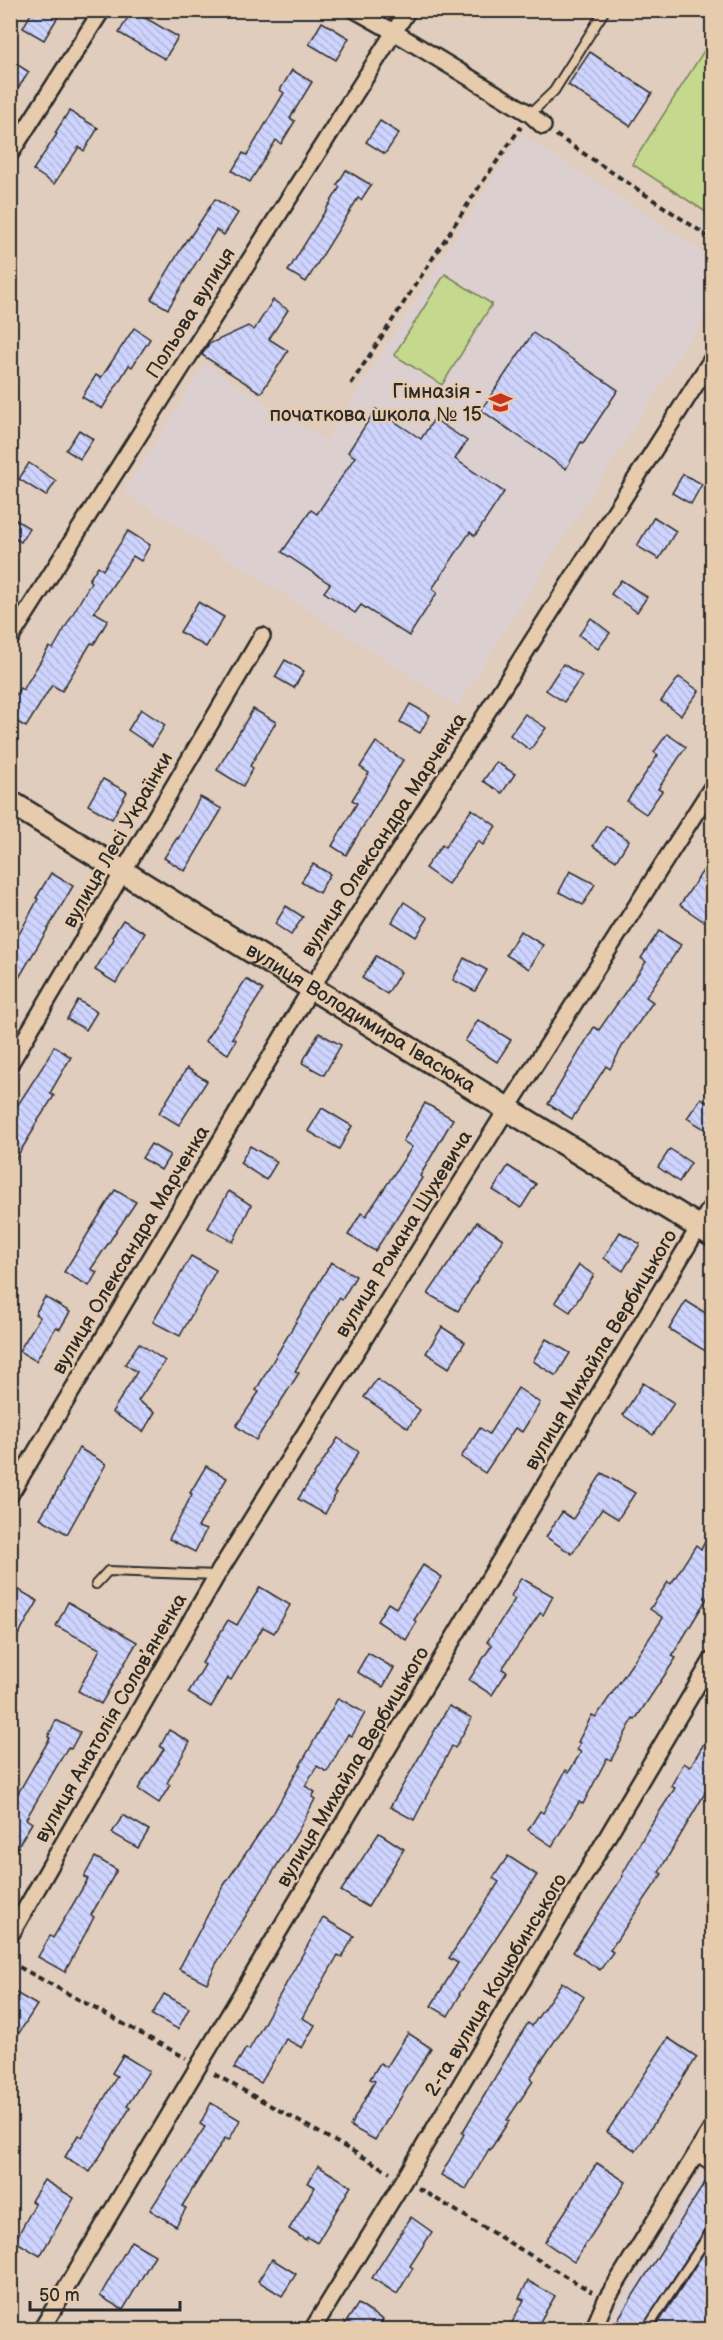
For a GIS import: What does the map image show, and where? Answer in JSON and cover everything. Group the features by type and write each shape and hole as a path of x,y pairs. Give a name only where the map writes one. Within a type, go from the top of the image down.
{"street":[{"path":"10,154 102,10"},
{"path":"355,10 530,114 543,126"},
{"name":"Польова вулиця","path":"10,639 408,10"},
{"name":"вулиця Олександра Марченка","path":"10,1494 312,987 712,359"},
{"name":"вулиця Лесі Українки","path":"10,1064 262,636"},
{"name":"вулиця Романа Шухевича","path":"230,1552 712,787"},
{"name":"вулиця Володимира Івасюка","path":"10,802 706,1230"},
{"name":"вулиця Михайла Вербицького","path":"41,2330 706,1230 712,1205"},
{"name":"вулиця Анатолія Соловʼяненка","path":"10,1936 230,1552"},
{"name":"2-га вулиця Коцюбинського","path":"312,2330 404,2180 712,1660"},
{"path":"593,2330 606,2300 712,2128"}],"lane":[{"path":"530,114 554,91 605,10"},
{"path":"96,1584 108,1571 217,1575"},
{"path":"696,2156 712,2167"},
{"path":"646,2330 712,2230"}],"path":[{"path":"351,384 479,187 530,114"},
{"path":"543,126 712,239"},
{"path":"10,1962 404,2180 606,2300"}],"shaded area":[{"name":"Гімназія - початкова школа № 15","path":"521,134 712,257 712,305 457,706 124,492 205,364 326,441"},
{"path":"712,2158 712,2329 604,2329"}],"green space":[{"path":"712,38 712,216 632,164"},
{"path":"445,274 492,304 442,385 394,355"}],"building":[{"path":"33,10 62,10 44,40 23,28"},
{"path":"132,10 178,37 165,59 119,33"},
{"path":"322,22 349,38 336,60 309,44"},
{"path":"590,52 652,93 630,126 568,85"},
{"path":"10,60 29,72 10,100"},
{"path":"292,70 312,82 290,118 295,121 281,144 276,140 250,182 232,171 243,153 247,155 284,93 280,90"},
{"path":"69,111 98,128 84,151 79,147 54,184 33,170"},
{"path":"380,121 399,133 385,154 366,142"},
{"path":"346,170 371,185 361,200 358,198 306,282 288,271 340,187 337,185"},
{"path":"215,199 238,213 224,235 216,230 168,309 151,299 187,239"},
{"path":"273,300 288,310 269,339 288,351 261,393 202,355 209,344 248,326 254,330"},
{"path":"134,328 150,339 132,367 129,365 102,409 82,397 96,375 101,378"},
{"path":"533,333 618,390 583,443 581,442 566,469 481,410"},
{"path":"376,409 421,439 434,419 467,441 455,459 504,492 475,536 470,532 432,589 437,593 409,636 361,605 355,613 324,592 330,584 282,552 311,510 317,514 355,457 348,452"},
{"path":"79,430 93,439 80,459 66,450"},
{"path":"29,463 56,481 46,496 19,479"},
{"path":"683,474 702,484 691,504 672,493"},
{"path":"10,516 29,528 21,542 10,536"},
{"path":"654,517 676,531 659,559 637,546"},
{"path":"128,531 150,545 141,561 133,556 94,612 108,620 94,644 91,643 62,691 52,685 26,727 10,718 10,703 20,688 23,690 49,647 53,649 98,566 103,570"},
{"path":"621,580 647,597 637,612 611,594"},
{"path":"198,602 224,617 206,647 180,632"},
{"path":"591,618 610,633 598,649 579,635"},
{"path":"285,660 304,671 294,688 275,677"},
{"path":"563,664 582,676 564,702 546,690"},
{"path":"679,677 699,691 681,715 661,701"},
{"path":"410,704 430,715 420,733 400,722"},
{"path":"141,709 165,725 152,746 128,730"},
{"path":"253,709 276,722 250,766 253,768 243,786 217,770"},
{"path":"525,714 546,728 530,750 510,735"},
{"path":"667,734 686,747 658,789 662,791 646,814 627,801 658,755 654,752"},
{"path":"376,742 403,760 346,855 332,846 357,803 352,800 369,773 360,767"},
{"path":"496,762 515,774 502,793 483,781"},
{"path":"103,779 127,792 112,819 88,805"},
{"path":"200,797 222,809 185,871 164,858 178,839"},
{"path":"472,809 496,826 483,845 478,841 448,884 425,868 442,845 445,847"},
{"path":"606,826 629,840 616,861 593,846"},
{"path":"712,857 712,907 703,921 680,905"},
{"path":"313,864 330,874 319,893 301,882"},
{"path":"570,871 595,884 583,905 559,892"},
{"path":"51,873 73,886 10,993 10,951"},
{"path":"404,902 428,918 416,937 392,922"},
{"path":"286,906 303,917 291,935 275,924"},
{"path":"123,920 145,933 116,983 95,970"},
{"path":"520,931 543,945 529,969 506,955"},
{"path":"659,931 681,945 646,997 653,1002 623,1045 610,1069 606,1066 572,1119 548,1104 594,1027 599,1030 646,962 641,958"},
{"path":"376,956 401,972 387,994 362,978"},
{"path":"464,958 487,970 475,991 453,980"},
{"path":"246,979 263,990 232,1038 236,1040 228,1054 205,1041"},
{"path":"78,1000 97,1012 86,1030 67,1019"},
{"path":"478,1020 511,1040 497,1062 465,1041"},
{"path":"319,1033 341,1045 324,1075 302,1063"},
{"path":"54,1046 71,1057 50,1093 54,1096 10,1168 10,1117"},
{"path":"187,1068 207,1081 179,1125 159,1113"},
{"path":"701,1098 712,1106 712,1134 687,1118"},
{"path":"425,1103 453,1119 420,1176 422,1178 375,1251 348,1235 361,1213 366,1216 412,1147 403,1141"},
{"path":"322,1108 352,1126 339,1149 308,1131"},
{"path":"151,1144 170,1155 161,1170 142,1158"},
{"path":"250,1146 277,1162 266,1180 240,1163"},
{"path":"670,1149 691,1163 679,1182 658,1167"},
{"path":"508,1166 536,1184 521,1208 493,1190"},
{"path":"115,1190 136,1202 91,1269 97,1272 89,1286 64,1272"},
{"path":"229,1191 251,1205 233,1242 208,1228"},
{"path":"477,1222 503,1239 458,1311 428,1294"},
{"path":"620,1232 640,1244 623,1271 604,1258"},
{"path":"191,1256 216,1270 180,1336 153,1322"},
{"path":"331,1262 356,1276 342,1300 339,1298 295,1371 299,1373 256,1440 236,1426 259,1392 256,1390"},
{"path":"579,1265 594,1275 570,1312 555,1302"},
{"path":"45,1297 70,1312 60,1329 56,1327 36,1361 19,1351 40,1317 35,1314"},
{"path":"686,1301 712,1317 712,1355 669,1329"},
{"path":"442,1327 465,1342 449,1368 426,1353"},
{"path":"546,1339 570,1353 556,1376 533,1361"},
{"path":"139,1343 165,1361 138,1401 155,1412 143,1432 112,1412 137,1372 125,1364"},
{"path":"377,1379 420,1410 408,1428 364,1397"},
{"path":"643,1383 674,1403 653,1435 623,1415"},
{"path":"518,1388 540,1403 522,1432 515,1428 485,1473 461,1457 480,1428 489,1434"},
{"path":"338,1438 359,1452 334,1492 336,1493 325,1514 298,1499"},
{"path":"79,1448 106,1464 67,1534 40,1518 63,1481"},
{"path":"206,1466 227,1478 198,1527 206,1530 195,1552 169,1539 192,1494 190,1493"},
{"path":"602,1473 635,1493 618,1519 602,1509 572,1554 546,1537 562,1512 573,1519"},
{"path":"712,1530 712,1590 672,1656 676,1658 635,1720 633,1719 611,1760 607,1758 583,1804 579,1802 552,1846 528,1830 540,1811 543,1813 566,1770 569,1772 581,1752 577,1750 580,1743 578,1742 592,1715 596,1717 663,1618 650,1609 668,1582 671,1584 696,1545 701,1549"},
{"path":"423,1565 442,1577 414,1620 417,1622 406,1640 377,1621 388,1603 396,1608"},
{"path":"521,1578 553,1596 543,1615 540,1613 502,1669 507,1672 492,1695 469,1680 492,1645 487,1642 515,1599 511,1596"},
{"path":"10,1585 38,1601 10,1649"},
{"path":"260,1587 290,1605 274,1633 263,1627 231,1680 228,1678 211,1707 188,1693 205,1665 202,1663 228,1620 237,1625"},
{"path":"68,1602 137,1642 101,1704 78,1691 100,1649 56,1626"},
{"path":"368,1653 394,1668 383,1687 357,1672"},
{"path":"338,1698 365,1713 352,1736 348,1734 327,1772 317,1766 305,1786 315,1792 312,1797 315,1799 297,1833 216,1964 207,1983 179,1969 222,1888 274,1812"},
{"path":"449,1706 472,1718 455,1748 452,1746 414,1820 390,1807"},
{"path":"56,1720 80,1732 71,1749 68,1747 26,1819 32,1823 10,1859 10,1807 50,1738 48,1737"},
{"path":"169,1730 190,1742 167,1783 170,1785 159,1803 138,1789 164,1749 160,1747"},
{"path":"712,1730 712,1781 659,1872 662,1874 610,1950 613,1952 600,1970 573,1952 623,1876 647,1831 675,1788 671,1786 684,1763 690,1767"},
{"path":"123,1815 149,1830 138,1848 112,1833"},
{"path":"379,1833 404,1849 368,1907 341,1891"},
{"path":"508,1856 537,1875 459,1994 448,2016 431,2006 458,1963 449,1958 499,1882 493,1878"},
{"path":"95,1857 117,1870 91,1915 94,1917 65,1972 38,1957 50,1936 53,1938 88,1879 84,1877"},
{"path":"323,1918 354,1936 342,1957 338,1955 302,2018 315,2025 302,2048 286,2039 261,2083 234,2068 246,2048 249,2050"},
{"path":"562,1982 584,1997 530,2078 533,2081 466,2189 441,2175 464,2134 462,2133 516,2042 528,2023 532,2026"},
{"path":"16,1993 37,2005 10,2047 10,2002"},
{"path":"164,1994 189,2008 178,2029 152,2015"},
{"path":"408,2033 431,2048 375,2140 350,2126 375,2081 370,2079 380,2063 387,2067"},
{"path":"668,2038 697,2057 636,2151 607,2132"},
{"path":"123,2055 149,2071 127,2106 130,2108 90,2172 65,2157 78,2135 82,2137 117,2076 112,2073"},
{"path":"211,2103 240,2120 229,2140 225,2138 182,2206 186,2208 176,2226 150,2210 205,2127 200,2124"},
{"path":"597,2163 626,2182 574,2262 545,2242"},
{"path":"318,2166 351,2186 317,2243 307,2237 306,2240 289,2229 315,2187 308,2183"},
{"path":"711,2173 712,2224 707,2227 640,2330 634,2330 618,2319"},
{"path":"44,2180 74,2198 40,2256 15,2241 35,2204 31,2201"},
{"path":"411,2217 432,2232 410,2266 413,2268 397,2294 372,2278"},
{"path":"712,2240 712,2316 703,2330 654,2330"},
{"path":"131,2241 155,2255 123,2310 100,2296"},
{"path":"272,2259 296,2274 282,2296 258,2281"},
{"path":"528,2281 555,2296 535,2330 508,2330 524,2300 519,2298"},
{"path":"358,2304 383,2320 376,2330 341,2330"}],"place":[{"name":"Гімназія - початкова школа № 15","path":"500,403"}]}
